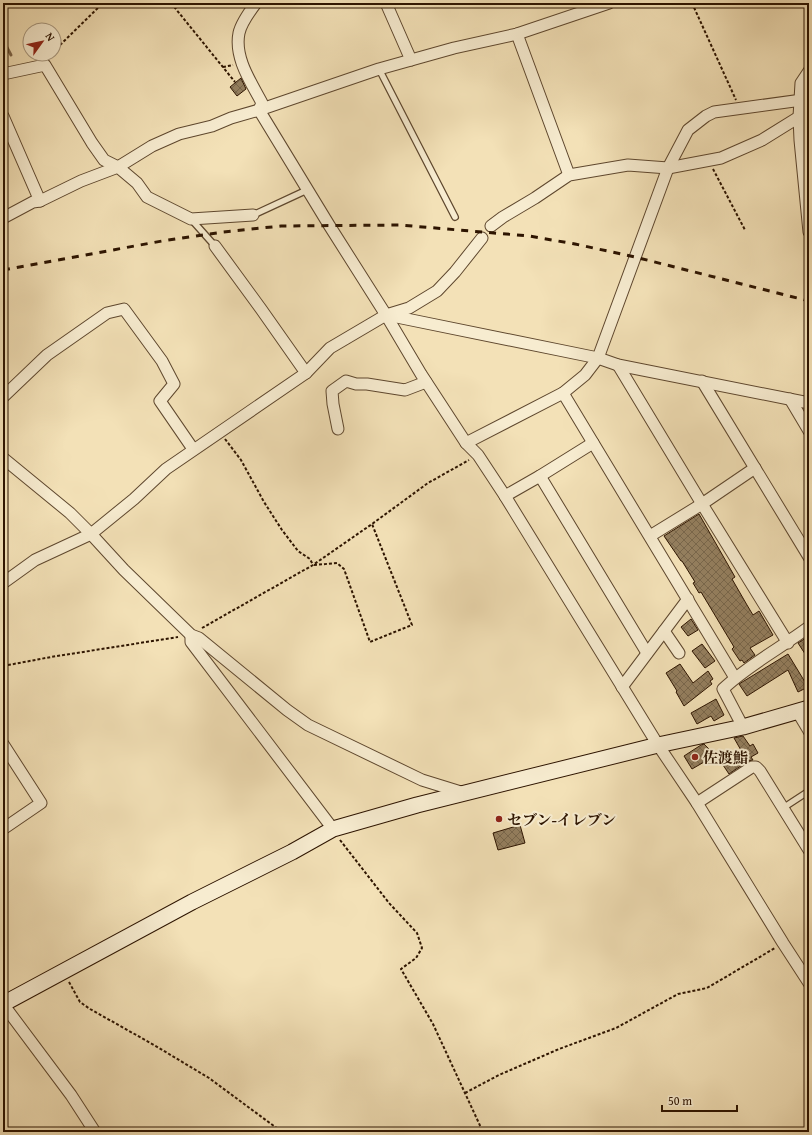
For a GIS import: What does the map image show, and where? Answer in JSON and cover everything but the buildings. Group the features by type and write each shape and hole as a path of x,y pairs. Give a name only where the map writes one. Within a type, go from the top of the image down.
{"street":[{"path":"256,3 250,11 239,33 239,46 241,63 262,103 259,110"},
{"path":"386,3 411,60"},
{"path":"3,218 33,202 40,201 81,181 118,167 152,146 179,134 212,126 231,118 259,110 379,68 454,48 517,34 610,3"},
{"path":"517,34 569,175"},
{"path":"3,74 45,65 104,160 118,167 137,183 148,197 191,219 253,215"},
{"path":"809,71 801,83 804,100 799,117 809,232"},
{"path":"466,443 563,393 585,375 598,358 668,168 685,136 693,126 714,112 804,100"},
{"path":"259,110 426,382 466,443 478,454 505,496 658,745 697,804 783,943 803,969 809,983"},
{"path":"3,116 40,201"},
{"path":"491,226 502,217 535,198 569,175 628,165 668,168 721,158 762,140 799,117"},
{"path":"3,583 35,560 91,534 134,499 166,469 193,449 306,373 330,348 386,315 409,308 437,291 455,272 482,238"},
{"path":"215,246 306,373"},
{"path":"3,397 48,354 107,313 124,309 162,361 174,384 160,401 193,449"},
{"path":"386,315 598,358 618,365 809,403"},
{"path":"618,365 788,643"},
{"path":"338,429 332,391 346,381 356,384 367,384 405,390 426,382"},
{"path":"702,381 809,557"},
{"path":"563,393 735,678"},
{"path":"790,399 809,431"},
{"path":"505,496 593,443"},
{"path":"3,458 70,513 124,570 191,635 199,638 287,710 308,725 422,780 465,793"},
{"path":"650,536 702,504 755,468"},
{"path":"540,476 647,653"},
{"path":"622,687 688,599"},
{"path":"743,727 722,689 735,678 788,643 809,627"},
{"path":"664,631 679,653"},
{"path":"191,635 191,642 333,829"},
{"path":"95,1132 71,1094 3,1004 192,902 292,852 333,829 417,804 658,745 743,727 803,709 809,731"},
{"path":"3,744 41,803 3,829"},
{"path":"697,804 752,767 756,767 760,771 809,850"}],"lane":[{"path":"379,68 455,217"},
{"path":"253,215 307,190"},
{"path":"191,219 215,246"},
{"path":"783,808 809,790"}],"path":[{"path":"62,43 103,3"},
{"path":"170,3 235,82"},
{"path":"692,3 740,109"},
{"path":"709,160 745,230"},
{"path":"219,432 241,460 264,502 282,530 298,551 310,560 313,565"},
{"path":"3,666 191,635 313,565 428,483 478,454"},
{"path":"313,565 337,563 344,569 370,642 412,625 372,524"},
{"path":"333,829 389,903 417,933 422,948 416,958 401,969 433,1024 483,1132"},
{"path":"465,1094 499,1075 559,1049 616,1028 678,994 707,988 783,943"},
{"path":"61,973 68,980 80,1002 209,1078 282,1132"}],"waterway":[{"path":"3,40 11,55"}],"railway":[{"path":"3,270 162,241 223,232 281,226 400,225 529,236 575,244 635,257 809,301"}],"place":[{"name":"佐渡鮨","path":"695,757"},
{"name":"セブン-イレブン","path":"499,819"}]}
